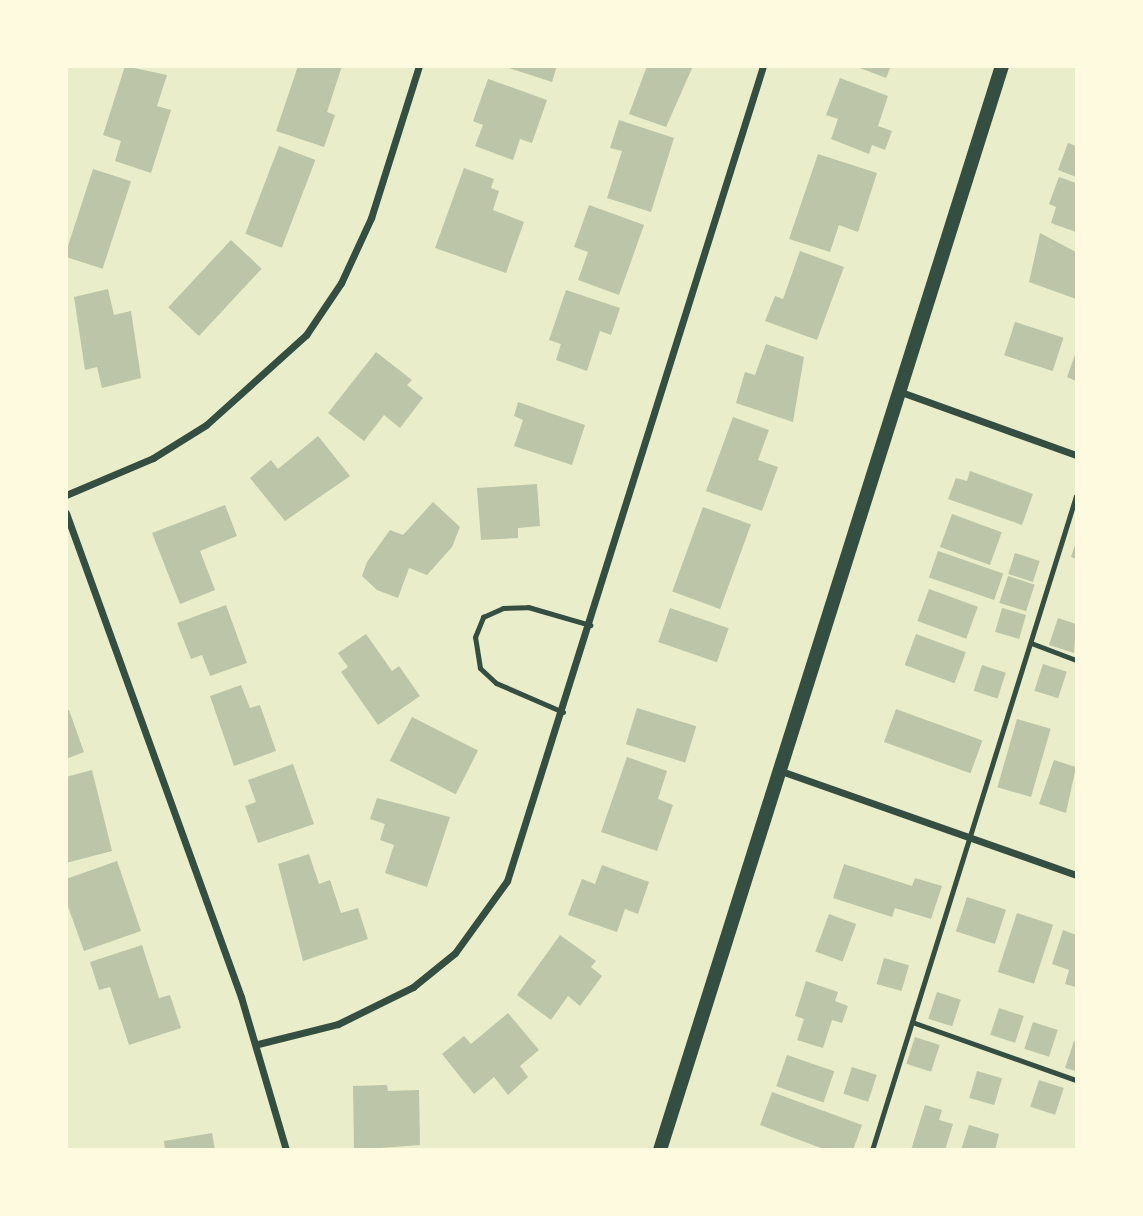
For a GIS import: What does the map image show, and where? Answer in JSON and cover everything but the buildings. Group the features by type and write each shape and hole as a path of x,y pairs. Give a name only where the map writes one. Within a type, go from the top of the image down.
{"main road":[{"path":"660,1150 1002,66"}],"street":[{"path":"66,495 153,458 206,425 252,390 306,335 341,283 371,218 419,66"},
{"path":"258,1044 376,1007 455,953 507,880 563,712 763,66"},
{"path":"901,392 1076,455"},
{"path":"66,513 258,1044 286,1150"},
{"path":"781,771 1076,875"}],"lane":[{"path":"872,1150 1076,496"},
{"path":"563,712 496,683 480,668 475,637 483,617 503,608 528,607 590,625"},
{"path":"1031,643 1076,660"},
{"path":"912,1022 1076,1080"}]}
